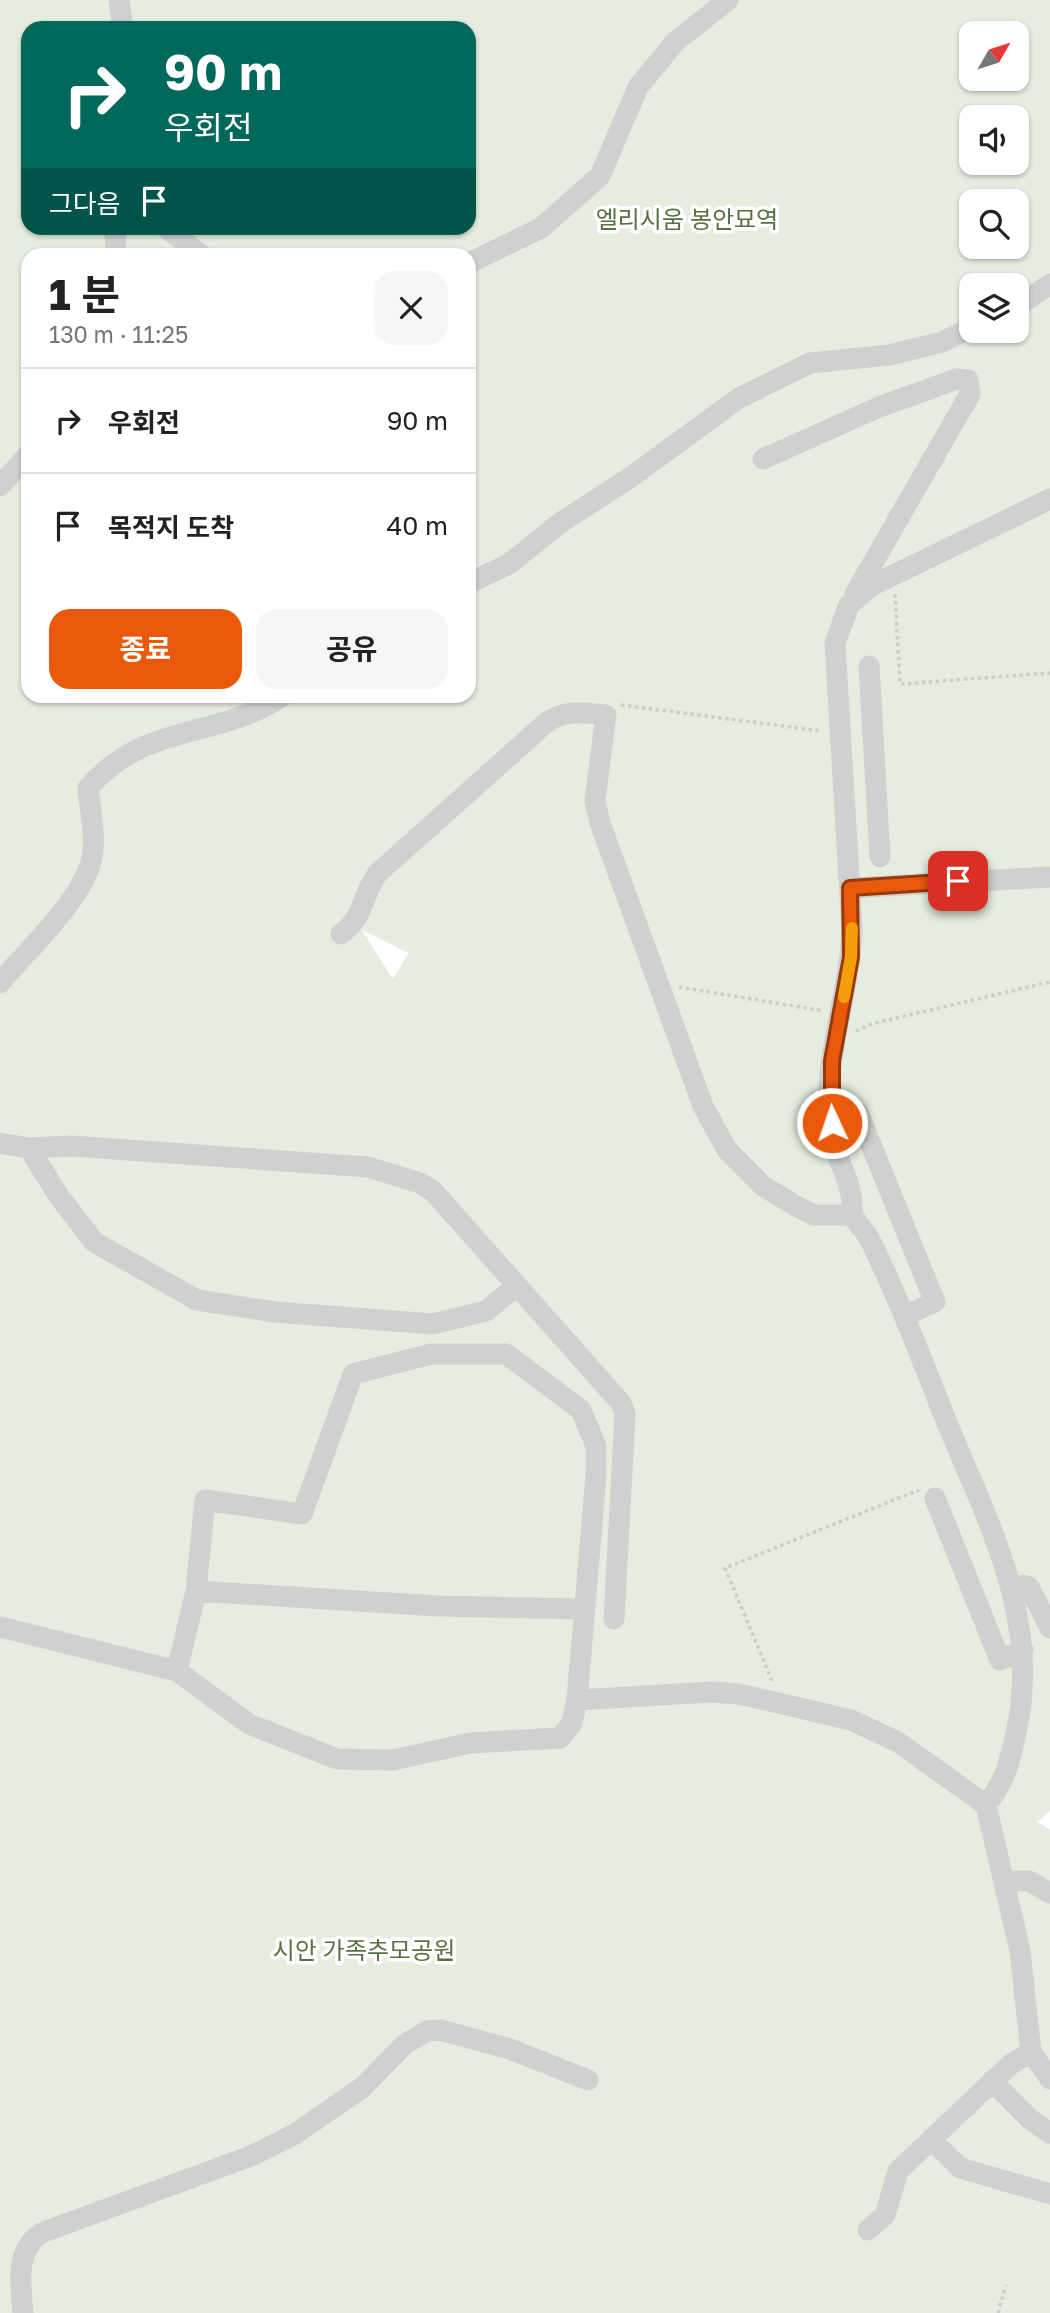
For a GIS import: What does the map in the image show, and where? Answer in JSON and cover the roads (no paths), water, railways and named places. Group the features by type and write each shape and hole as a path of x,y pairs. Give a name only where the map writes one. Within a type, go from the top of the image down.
{"lane":[{"path":"120,0 122,21"},
{"path":"476,260 541,228 600,176 638,87 676,42 728,0"},
{"path":"176,235 193,248"},
{"path":"1029,299 1050,284"},
{"path":"476,580 509,564 561,523 631,477 739,398 810,363 889,355 942,342 959,334"},
{"path":"763,459 879,407 957,379 968,380 970,394 849,605 835,643 850,888 851,957 830,1083 833,1133 851,1194 853,1215 867,1235 904,1316 1012,1589 1021,1624 1022,1707 1007,1771 1000,1788 986,1805"},
{"path":"0,486 21,463"},
{"path":"849,605 861,593 890,575 1050,499"},
{"path":"869,666 880,857"},
{"path":"0,983 69,901 80,883 92,857 88,788 103,771 140,746 260,711 272,703"},
{"path":"341,934 361,915 369,886 379,873 547,722 559,714 571,712 606,715 595,801 600,823 656,984 703,1106 727,1150 763,1186 814,1215 853,1215"},
{"path":"842,734 871,733"},
{"path":"850,888 1050,877"},
{"path":"858,1113 934,1302 904,1316"},
{"path":"0,1143 29,1148 71,1146 368,1167 420,1183 433,1191 516,1286 612,1389 625,1414 614,1619"},
{"path":"29,1148 58,1195 94,1241 197,1300 275,1311 433,1324 486,1311 516,1286"},
{"path":"0,1627 177,1671 249,1724 337,1759 393,1760 470,1743 560,1738 572,1723 577,1700 596,1475 596,1446 581,1410 506,1353 431,1354 354,1374 302,1514 205,1500 196,1591 177,1671"},
{"path":"931,1492 1000,1660 1023,1650"},
{"path":"1012,1589 1023,1585 1029,1587 1050,1628"},
{"path":"196,1591 438,1606 584,1609"},
{"path":"577,1700 711,1692 781,1703 851,1720 898,1742 986,1805 1006,1881 1025,1981 1031,2052 1050,2079"},
{"path":"1006,1881 1029,1881 1050,1893"},
{"path":"23,2313 20,2269 30,2240 41,2233 251,2156 295,2134 363,2087 415,2035 440,2030 510,2049 588,2080"},
{"path":"868,2230 886,2215 898,2171 992,2081 1031,2052"},
{"path":"992,2081 1031,2120 1050,2133"},
{"path":"931,2139 960,2168 1050,2194"}],"park label":[{"name":"엘리시움 봉안묘역","path":"687,218"},
{"name":"시안 가족추모공원","path":"364,1949"}]}
